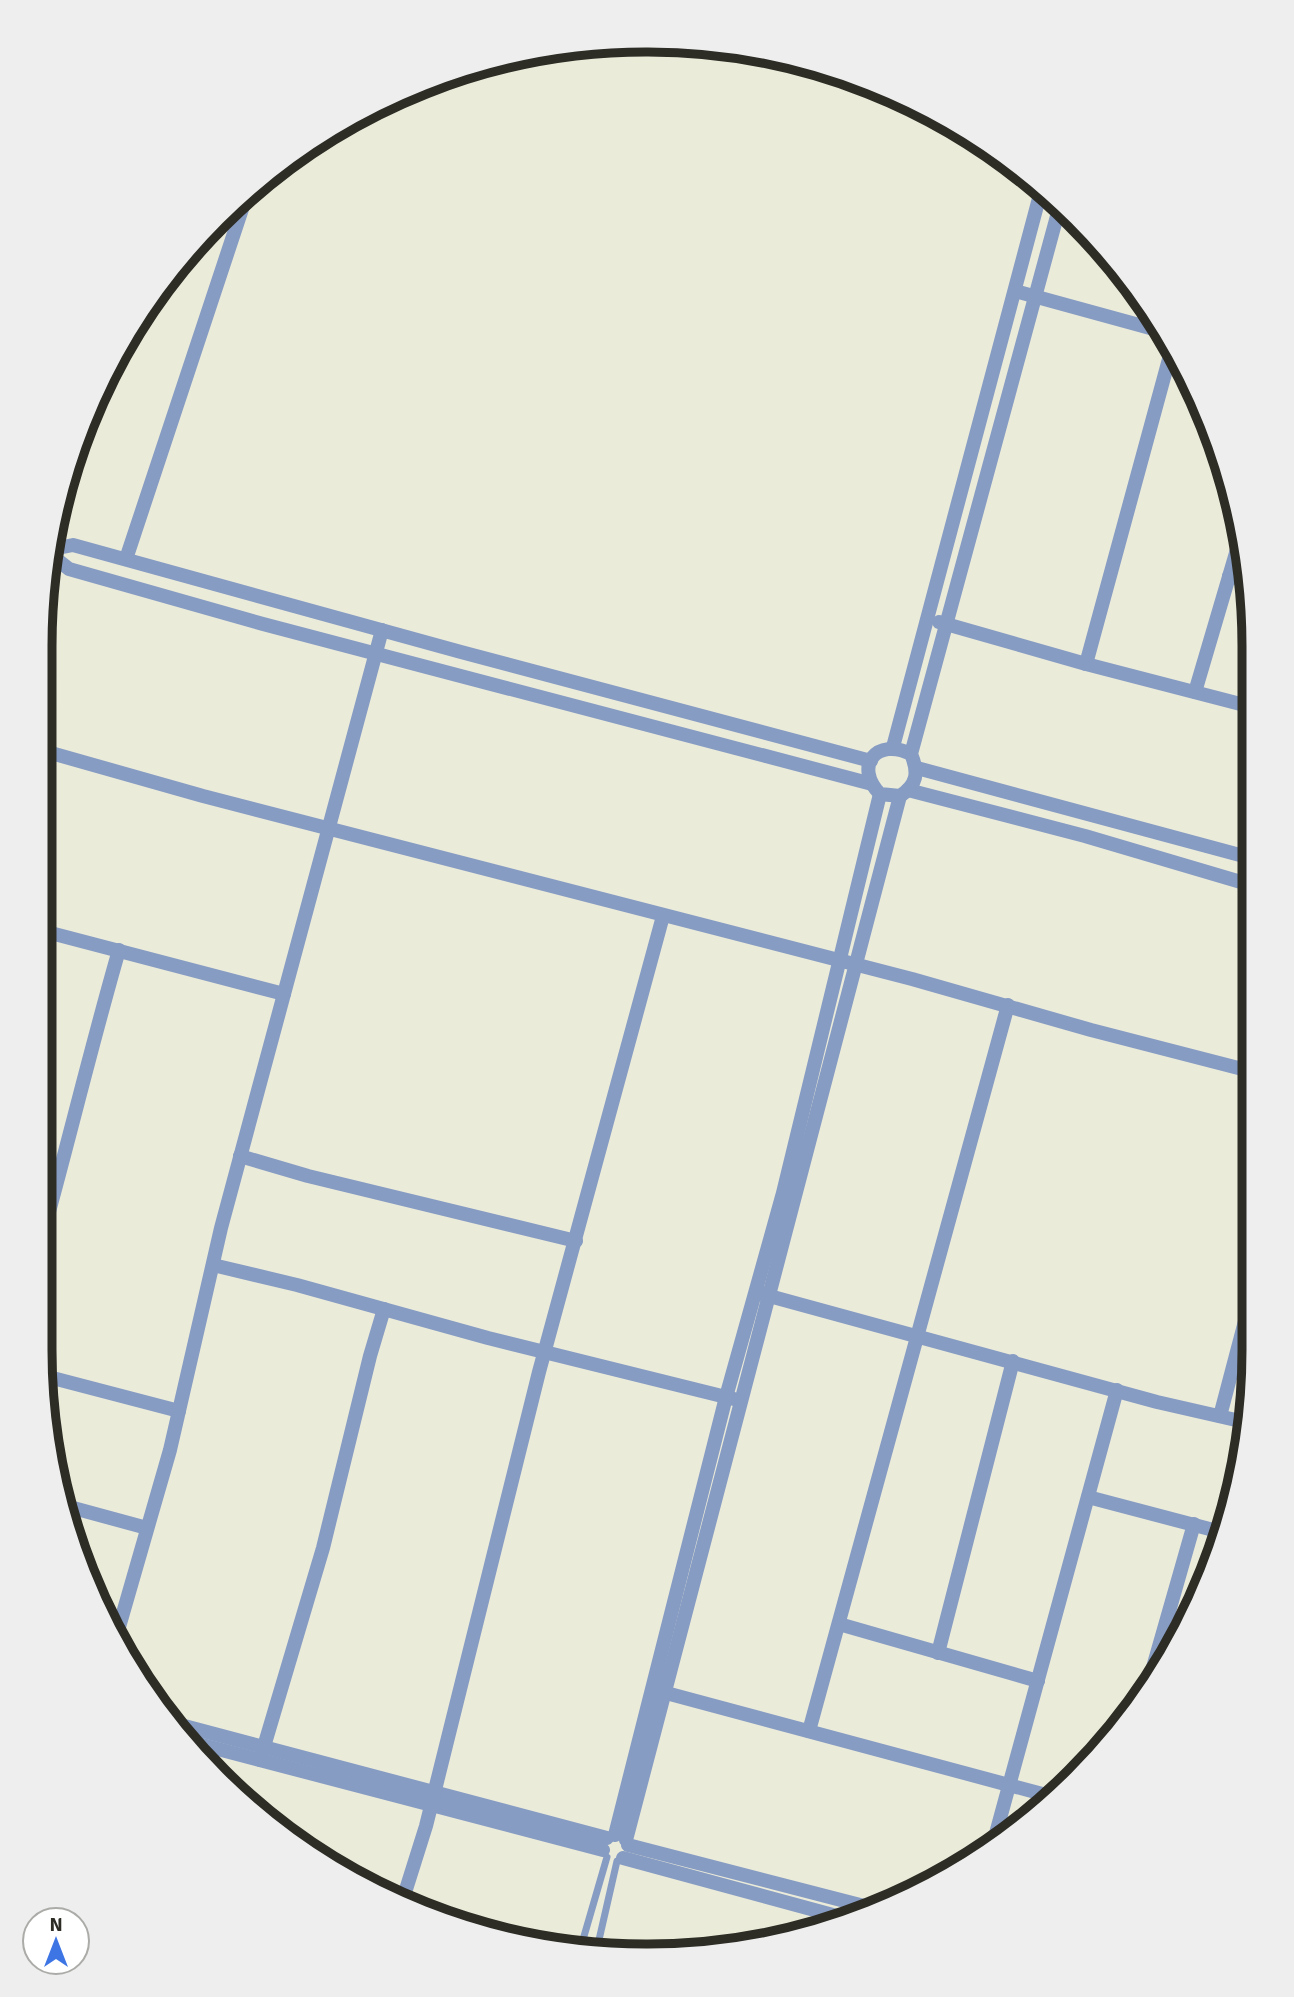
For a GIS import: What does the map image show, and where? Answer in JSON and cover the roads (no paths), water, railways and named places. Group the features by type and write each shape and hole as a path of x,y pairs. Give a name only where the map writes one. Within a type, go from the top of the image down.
{"street":[{"path":"893,747 1039,200"},
{"path":"127,559 240,214"},
{"path":"616,1848 658,1690 742,1401 904,793 914,784 914,761 947,624 1057,217"},
{"path":"1015,291 1148,327"},
{"path":"1086,664 1168,362"},
{"path":"61,547 73,545 127,559 870,761"},
{"path":"1195,692 1234,558"},
{"path":"59,561 69,569 376,654 876,789 904,793 1085,836 1242,882"},
{"path":"1229,576 1237,578"},
{"path":"928,619 1242,704"},
{"path":"120,1624 179,1411 240,1156 382,630"},
{"path":"658,1690 726,1397 783,1194 840,961 876,789 869,777 870,761 881,750 893,747 914,761 1242,855"},
{"path":"52,753 1242,1069"},
{"path":"405,1893 432,1799 545,1352 663,916"},
{"path":"52,933 284,994"},
{"path":"52,1202 119,950"},
{"path":"809,1731 1008,1005"},
{"path":"240,1156 321,1179 576,1241"},
{"path":"213,1265 742,1401"},
{"path":"754,1291 1237,1420"},
{"path":"262,1754 323,1548 366,1369 384,1309"},
{"path":"1220,1416 1242,1333"},
{"path":"938,1653 1013,1361"},
{"path":"53,1378 179,1411"},
{"path":"997,1830 1117,1390"},
{"path":"1088,1497 1213,1530"},
{"path":"74,1508 147,1528"},
{"path":"1156,1656 1194,1524"},
{"path":"839,1625 1038,1681"},
{"path":"658,1690 1042,1794"},
{"path":"188,1728 262,1754 616,1848 859,1905"},
{"path":"203,1745 262,1754"},
{"path":"616,1848 833,1915"}],"lane":[{"path":"583,1940 616,1848"},
{"path":"598,1942 616,1848"}]}
